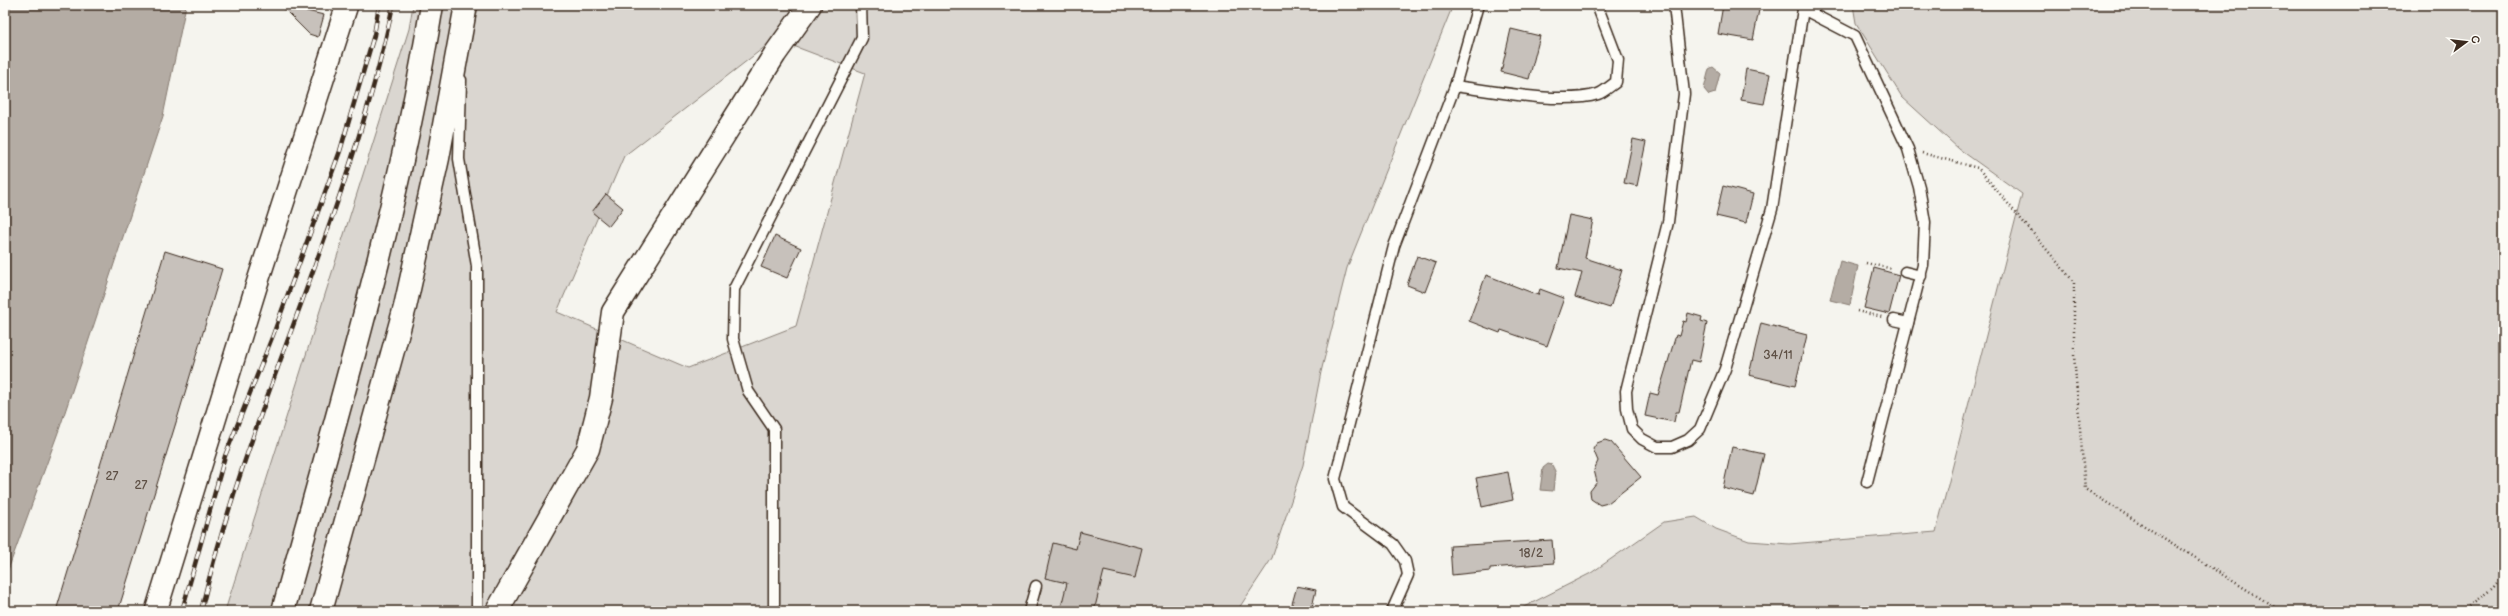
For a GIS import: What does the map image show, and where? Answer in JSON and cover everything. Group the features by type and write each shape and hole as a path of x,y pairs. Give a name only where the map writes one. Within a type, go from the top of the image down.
{"main road":[{"path":"497,611 588,449 601,398 613,312 775,54 810,5"},
{"path":"283,611 367,303 404,152 431,10"},
{"path":"321,611 405,307 438,158 464,12"}],"street":[{"path":"156,611 253,294 347,5"}],"lane":[{"path":"774,611 774,429 748,391 743,376 733,339 734,289 862,38 861,5"},
{"path":"1392,611 1408,575 1405,561 1393,544 1343,506 1335,479 1394,246 1455,86 1478,5"},
{"path":"1455,86 1533,96 1572,97 1600,94 1616,82 1618,60 1597,5"},
{"path":"1674,5 1684,94 1668,222 1626,391 1627,409 1632,429 1642,439 1657,446 1672,447 1688,440 1700,429 1725,370 1772,209 1803,9 1854,36 1908,149 1919,188 1925,222 1921,276 1867,482"},
{"path":"464,12 459,159 477,266 477,611"},
{"path":"1905,272 1921,276"},
{"path":"1894,320 1908,323"},
{"path":"1029,611 1036,586"}],"path":[{"path":"1908,149 1978,168 2074,282 2074,355 2085,489 2281,611"},
{"path":"1866,263 1905,272"},
{"path":"1857,311 1894,320"},
{"path":"2462,611 2493,588 2503,575"}],"shaded area":[{"path":"5,5 186,5 163,116 60,427 5,578"},
{"path":"413,5 1453,5 1347,268 1321,372 1303,465 1272,558 1237,611 225,611 409,29","holes":["775,39 865,73 796,326 688,368 557,312 624,156"]},
{"path":"1853,5 2503,5 2503,611 1516,611 1591,573 1664,522 1696,517 1716,529 1749,541 1789,544 1936,532 2022,194 1959,149 1902,97 1856,23"},
{"path":"1713,67 1720,73 1715,93 1709,95 1704,89 1709,69"},
{"path":"1840,261 1858,266 1850,305 1830,300"},
{"path":"1548,464 1552,465 1555,471 1553,491 1540,490 1543,468"}],"building":[{"path":"280,5 324,15 318,37 309,34"},
{"path":"1723,5 1760,5 1753,40 1718,34"},
{"path":"1511,29 1540,36 1529,79 1501,72"},
{"path":"1746,69 1770,74 1764,104 1741,100"},
{"path":"1633,139 1646,142 1637,186 1624,183"},
{"path":"1723,186 1753,194 1746,223 1716,216"},
{"path":"606,194 623,208 609,226 592,212"},
{"path":"1569,215 1593,220 1585,258 1622,270 1610,308 1575,297 1582,273 1558,268"},
{"path":"775,236 801,248 787,278 761,267"},
{"path":"165,251 222,269 178,416 118,611 56,611"},
{"path":"1417,256 1436,263 1425,292 1407,285"},
{"path":"1874,268 1899,275 1889,314 1864,308"},
{"path":"1486,275 1538,295 1540,289 1564,298 1547,346 1501,330 1500,333 1469,321"},
{"path":"1688,313 1702,317 1701,321 1707,323 1699,362 1691,360 1679,412 1676,412 1674,422 1645,416 1650,393 1658,395 1676,335 1679,336 1683,321 1686,322"},
{"path":"1761,323 1807,335 1795,386 1749,375"},
{"path":"1605,440 1611,442 1641,477 1608,503 1600,505 1591,499 1590,491 1597,482 1594,470 1598,461 1593,449 1597,443"},
{"path":"1732,447 1764,454 1754,496 1723,488"},
{"path":"1508,472 1513,500 1482,507 1476,478"},
{"path":"1080,532 1142,548 1135,578 1104,571 1094,611 1060,611 1067,583 1045,578 1053,543 1076,549"},
{"path":"1552,540 1554,563 1490,568 1490,571 1452,575 1450,546"},
{"path":"1297,586 1316,590 1311,611 1290,611"}],"railway":[{"path":"182,611 225,456 273,335 340,151 374,35 379,5"},
{"path":"201,611 222,534 246,458 352,159 374,83 393,5"}]}
